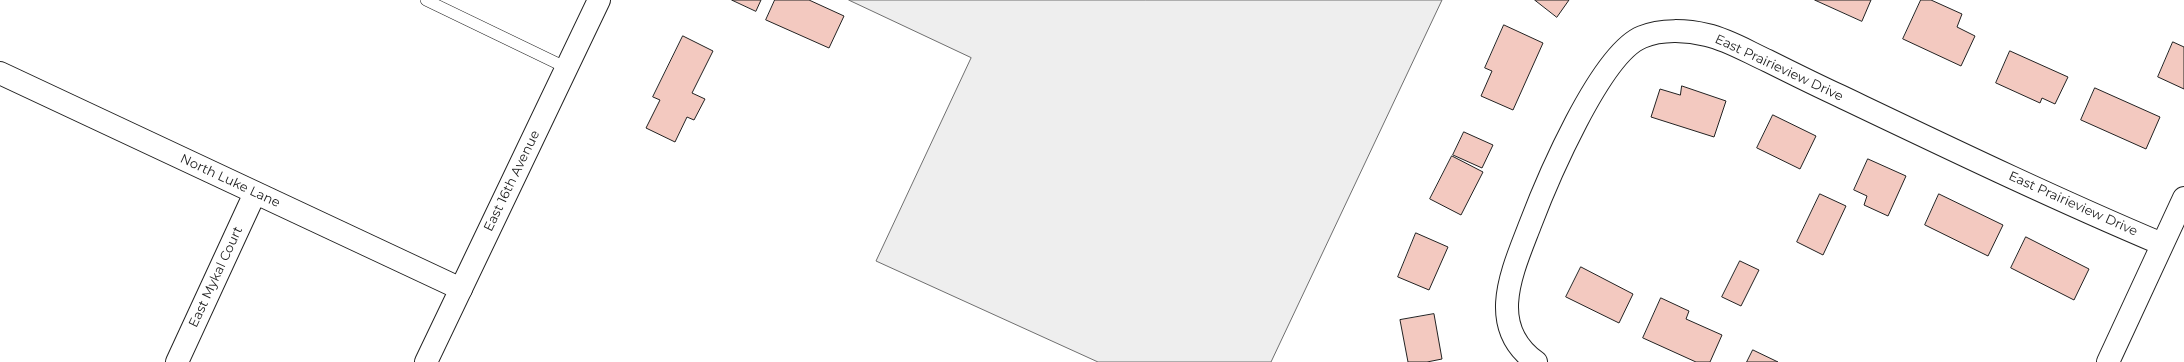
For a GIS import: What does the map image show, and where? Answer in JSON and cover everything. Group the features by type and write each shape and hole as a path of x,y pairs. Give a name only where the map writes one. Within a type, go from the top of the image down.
{"street":[{"name":"East 16th Avenue","path":"426,362 599,0"},
{"name":"East Prairieview Drive","path":"1536,362 1522,352 1510,333 1507,311 1510,279 1539,202 1576,121 1603,77 1625,49 1640,38 1657,33 1680,32 1707,35 1731,43 1800,78 2096,216 2162,244"},
{"name":"North Luke Lane","path":"0,73 461,289"},
{"name":"East Mykal Court","path":"177,362 255,192"},
{"path":"2108,362 2184,198"}],"lane":[{"path":"426,0 567,68"}],"shaded area":[{"path":"849,0 1442,0 1271,362 1098,362 876,261 971,58"}],"building":[{"path":"732,0 761,0 756,11"},
{"path":"775,0 809,0 844,16 829,48 766,20"},
{"path":"1535,0 1569,0 1557,17"},
{"path":"1815,0 1871,0 1862,21"},
{"path":"1921,0 1931,0 1962,14 1957,27 1975,36 1961,66 1903,39"},
{"path":"1504,25 1543,43 1513,110 1481,96 1492,71 1485,68"},
{"path":"683,36 713,51 692,93 705,99 694,120 687,117 675,142 646,128 660,100 653,97"},
{"path":"2173,42 2184,47 2184,89 2158,77"},
{"path":"2010,51 2068,77 2055,104 2042,98 2040,103 1996,83"},
{"path":"1682,86 1726,101 1714,137 1651,117 1660,89 1680,95"},
{"path":"2095,88 2160,117 2146,149 2081,120"},
{"path":"1773,115 1816,136 1800,169 1757,148"},
{"path":"1464,132 1493,145 1482,168 1453,155"},
{"path":"1452,156 1483,172 1461,215 1430,199"},
{"path":"1868,159 1906,176 1888,216 1864,205 1867,196 1854,190"},
{"path":"1820,194 1846,206 1823,255 1797,242"},
{"path":"1939,194 2003,225 1988,256 1925,225"},
{"path":"1416,233 1448,247 1429,290 1398,277"},
{"path":"2026,237 2089,269 2074,300 2011,268"},
{"path":"1740,261 1759,270 1741,306 1722,297"},
{"path":"1581,267 1633,294 1619,323 1566,297"},
{"path":"1661,298 1689,311 1686,319 1722,335 1710,362 1696,362 1643,338"},
{"path":"1434,314 1442,359 1427,362 1408,362 1400,320"},
{"path":"1753,350 1778,362 1747,362"}]}
